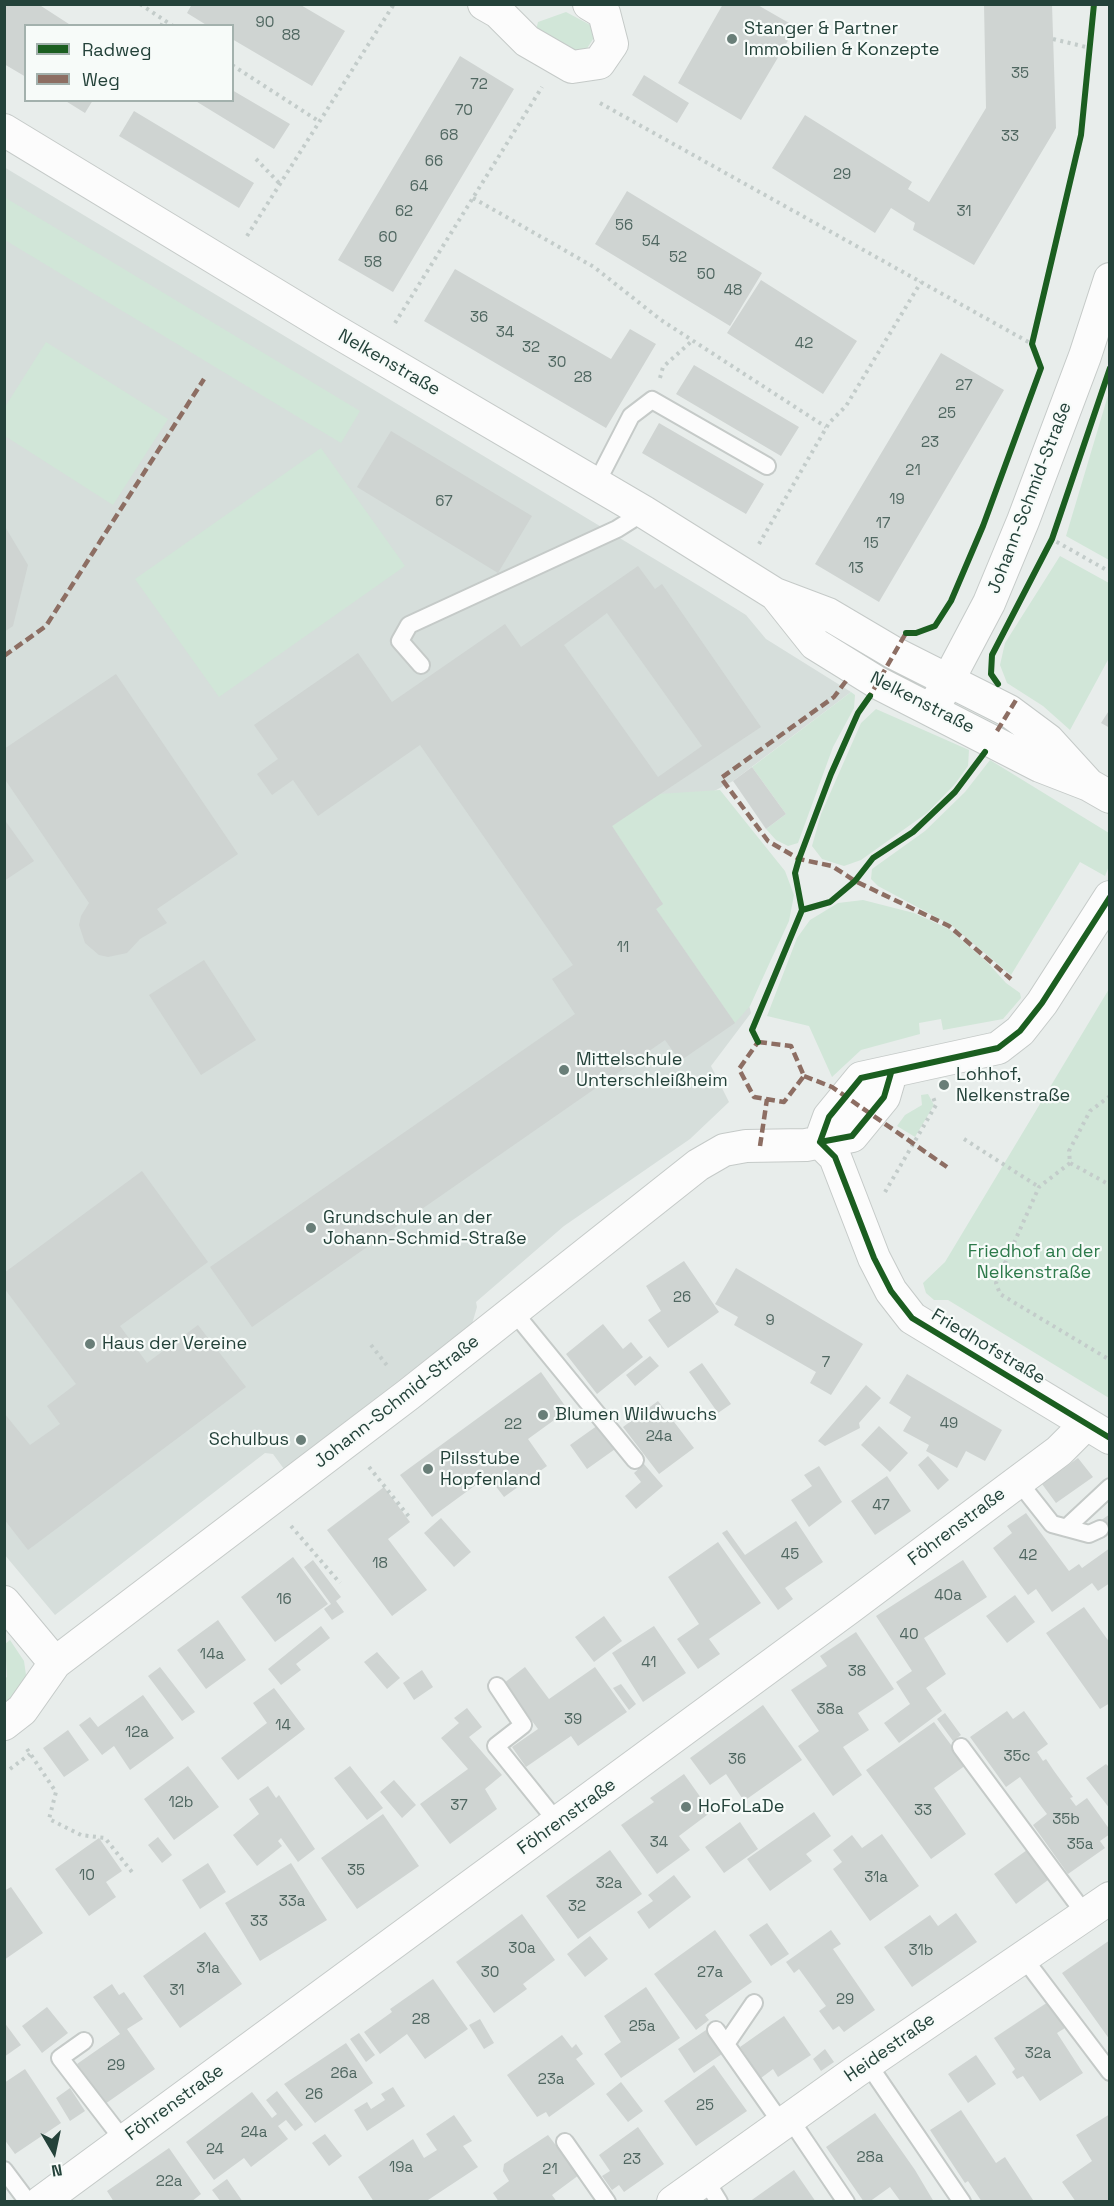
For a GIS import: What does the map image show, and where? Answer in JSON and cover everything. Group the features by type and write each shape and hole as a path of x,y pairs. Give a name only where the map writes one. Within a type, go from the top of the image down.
{"street":[{"path":"503,7 527,41 572,67 599,63 612,44 604,13 589,4"},
{"name":"Nelkenstraße","path":"4,130 327,326 644,512 775,594 828,614 894,653 1009,711 1040,734 1099,791"},
{"name":"Johann-Schmid-Straße","path":"933,709 989,603 1023,521 1085,357 1110,279"},
{"name":"Nelkenstraße","path":"775,594 815,644 878,683 933,709 1040,766 1099,791"},
{"path":"820,1142 829,1117 861,1078 891,1073 907,1066 998,1048 1020,1031 1042,1003 1110,897"},
{"name":"Johann-Schmid-Straße","path":"6,1722 22,1710 55,1664 269,1501 698,1165 724,1150 746,1146 783,1146 820,1142"},
{"name":"Friedhofstraße","path":"820,1142 836,1157 874,1258 891,1292 912,1318 1098,1431"},
{"name":"Föhrenstraße","path":"41,2202 558,1823 1059,1451 1098,1431"},
{"path":"4,1602 55,1664"},
{"name":"Heidestraße","path":"673,2202 712,2190 786,2122 1023,1956 1101,1907"}],"lane":[{"path":"596,484 631,416 652,400 767,466"},
{"path":"421,665 400,641 409,625 617,529 644,512"},
{"path":"513,1311 635,1460"},
{"path":"1018,1481 1052,1524 1089,1534 1100,1529"},
{"path":"1066,1528 1110,1487"},
{"path":"497,1686 523,1725 496,1746 558,1823"},
{"path":"961,1747 1101,1907"},
{"path":"1023,1956 1110,2072"},
{"path":"726,2044 754,2002"},
{"path":"716,2030 846,2202"},
{"path":"84,2041 60,2058 123,2141"},
{"path":"868,2064 962,2202"},
{"path":"565,2142 608,2202"},
{"path":"4,2170 28,2202"}],"path":[{"path":"140,4 169,24"},
{"path":"247,236 394,4"},
{"path":"162,24 164,20"},
{"path":"1053,39 1090,48"},
{"path":"234,66 320,122"},
{"path":"600,103 1032,344"},
{"path":"256,159 280,184"},
{"path":"473,198 594,267 660,320 826,427"},
{"path":"742,573 826,427 846,406 921,282"},
{"path":"652,400 663,367 692,341"},
{"path":"1023,521 1110,572"},
{"path":"884,1192 936,1105 930,1088"},
{"path":"1070,1163 1069,1151 1090,1111 1110,1096"},
{"path":"964,1139 1039,1187"},
{"path":"1070,1163 1110,1185"},
{"path":"1070,1163 1039,1187 996,1283 1000,1294 1109,1359"},
{"path":"369,1467 410,1518"},
{"path":"269,1501 340,1583"},
{"path":"6,1722 56,1792 49,1819 81,1835 105,1838 132,1872"},
{"path":"10,1769 30,1754"}],"shaded area":[{"path":"4,167 701,587 746,615 766,639 851,692 733,781 686,806 719,883 751,1013 711,1066 729,1102 690,1139 564,1226 476,1302 477,1307 472,1324 284,1469 273,1454 265,1453 55,1615 4,1554"}],"green space":[{"path":"566,12 596,28 597,33 584,53 579,55 536,30 538,22"},
{"path":"4,197 360,411 341,443 5,240"},
{"path":"46,342 168,419 113,505 5,436 5,407"},
{"path":"1109,392 1110,560 1066,536"},
{"path":"321,448 405,566 219,697 135,579"},
{"path":"1060,556 1109,583 1109,658 1070,730 1043,706 1007,683 1000,665 1005,643"},
{"path":"851,692 855,695 854,708 833,747 798,843 788,846 776,840 766,829 786,814 752,767"},
{"path":"876,709 969,750 968,766 955,784 927,813 861,860 844,866 822,859 812,846 821,814 861,723"},
{"path":"990,760 1109,833 1109,866 1105,876 1080,862 1011,975 951,925 878,886 871,879 872,869 925,831 965,792"},
{"path":"720,790 785,871 794,895 789,921 750,1006 735,1023 656,909 663,904 612,826 658,794"},
{"path":"863,900 914,913 949,929 988,963 1006,983 1020,993 1021,998 1003,1019 943,1030 941,1019 919,1023 920,1034 861,1050 832,1077 809,1026 767,1016 797,938 810,920 838,903"},
{"name":"Friedhof an der Nelkenstraße","path":"1109,989 1109,1398 948,1300 934,1300 926,1293 923,1283 945,1262"},
{"path":"928,1094 934,1105 915,1137 897,1126 905,1115 922,1105 921,1095"},
{"path":"10,1640 24,1661 26,1675 22,1688 5,1708 4,1679 7,1677 5,1644"}],"building":[{"path":"4,4 38,4 69,24 24,24 24,76 4,64"},
{"path":"192,4 299,4 345,31 312,86 234,40 234,24 205,24 187,13"},
{"path":"723,4 756,4 796,27 741,120 678,83"},
{"path":"984,4 1052,4 1056,128 974,265 913,230 915,223 891,208 875,233 772,168 805,115 912,182 908,189 929,202 986,108"},
{"path":"460,56 514,89 393,292 338,260"},
{"path":"644,75 689,103 677,123 632,95"},
{"path":"234,91 290,124 274,149 197,102 234,102"},
{"path":"67,102 92,102 85,113"},
{"path":"134,111 254,183 239,208 119,136"},
{"path":"627,191 762,273 730,326 595,244"},
{"path":"455,269 611,359 630,329 656,344 606,428 424,321"},
{"path":"761,280 857,341 823,394 727,333"},
{"path":"941,353 1004,390 879,602 815,564"},
{"path":"694,365 799,427 781,456 676,394"},
{"path":"659,423 764,484 746,514 642,453"},
{"path":"391,431 532,516 498,573 357,487"},
{"path":"4,525 28,565 13,626 4,632"},
{"path":"638,566 655,589 662,584 761,727 612,826 663,904 656,909 735,1023 680,1061 665,1040 252,1327 210,1267 575,1014 552,979 573,965 420,745 318,816 293,780 272,795 257,774 278,759 254,725 358,653 392,702 505,624 521,647","holes":["607,613 702,746 658,777 564,645"]},
{"path":"116,674 238,854 157,909 167,923 140,939 127,953 108,957 99,955 85,943 79,925 81,916 89,903 4,778 4,749"},
{"path":"1110,709 1110,728 1101,723"},
{"path":"752,767 786,814 766,829 733,781"},
{"path":"4,819 34,861 4,881"},
{"path":"204,960 256,1040 201,1075 149,995"},
{"name":"Haus der Vereine","path":"142,1171 208,1262 120,1326 147,1363 198,1325 246,1387 28,1550 4,1519 4,1413 30,1445 60,1424 47,1406 76,1384 4,1288 4,1273"},
{"path":"684,1261 719,1312 668,1348 648,1320 661,1311 646,1286"},
{"path":"736,1268 863,1344 831,1395 810,1383 816,1372 734,1325 738,1317 715,1304"},
{"path":"603,1324 623,1349 631,1342 643,1357 597,1394 566,1354"},
{"path":"650,1356 659,1366 635,1386 626,1375"},
{"path":"702,1363 731,1404 718,1413 689,1372"},
{"path":"541,1372 568,1410 528,1439 547,1466 504,1497 488,1476 432,1517 400,1475"},
{"path":"907,1374 1002,1430 985,1461 966,1451 957,1468 926,1451 929,1445 903,1431 911,1417 889,1403"},
{"path":"866,1385 881,1398 859,1423 860,1428 825,1446 818,1441"},
{"path":"658,1401 694,1448 659,1474 623,1427"},
{"path":"601,1423 618,1447 587,1469 570,1445"},
{"path":"879,1426 908,1453 890,1472 861,1445"},
{"path":"928,1456 949,1480 938,1490 918,1465"},
{"path":"1078,1458 1093,1477 1056,1503 1042,1484"},
{"path":"644,1464 663,1486 636,1509 625,1496 641,1482 634,1473"},
{"path":"819,1466 842,1502 809,1527 791,1500 812,1486 804,1475"},
{"path":"887,1476 911,1511 875,1535 851,1501"},
{"path":"384,1487 410,1522 388,1539 427,1590 392,1616 327,1530"},
{"path":"1026,1513 1069,1571 1079,1564 1082,1568 1110,1548 1110,1583 1098,1591 1092,1583 1052,1612 1036,1589 1028,1595 993,1548 1012,1533 1007,1526"},
{"path":"1110,1514 1110,1533 1100,1521"},
{"path":"441,1518 471,1552 454,1567 424,1533"},
{"path":"796,1521 823,1562 785,1588 793,1599 778,1610 722,1533 727,1530 745,1555"},
{"path":"718,1542 761,1603 709,1639 720,1654 698,1669 677,1639 699,1624 668,1577"},
{"path":"293,1557 328,1604 275,1642 241,1597"},
{"path":"313,1560 341,1597 336,1601 344,1612 332,1620 324,1609 331,1604 304,1567"},
{"path":"963,1560 987,1597 924,1638 946,1674 926,1688 942,1711 899,1743 884,1723 910,1704 896,1682 912,1671 876,1616"},
{"path":"1015,1595 1035,1622 1007,1643 986,1616"},
{"path":"1084,1607 1110,1643 1110,1703 1100,1709 1046,1633"},
{"path":"604,1616 622,1641 594,1662 575,1637"},
{"path":"218,1620 246,1660 206,1689 177,1650"},
{"path":"321,1626 330,1638 296,1664 301,1670 281,1685 268,1669"},
{"path":"654,1626 686,1673 643,1702 612,1653"},
{"path":"856,1632 894,1689 858,1713 869,1730 843,1747 862,1775 833,1796 798,1746 819,1731 791,1690 827,1666 820,1656"},
{"path":"377,1652 400,1678 387,1689 364,1662"},
{"path":"160,1667 195,1712 182,1721 148,1676"},
{"path":"525,1667 549,1699 595,1667 627,1712 578,1746 571,1736 526,1767 512,1747 538,1729 504,1683"},
{"path":"422,1670 433,1687 414,1700 403,1683"},
{"path":"621,1684 636,1704 629,1710 613,1688"},
{"path":"274,1688 305,1729 238,1780 221,1758 267,1723 253,1703"},
{"path":"143,1695 174,1738 130,1770 114,1746 102,1755 79,1725 90,1717 98,1727"},
{"path":"763,1705 802,1760 744,1801 726,1774 710,1785 690,1758"},
{"path":"467,1708 482,1727 469,1737 502,1775 485,1789 497,1809 450,1844 420,1804 468,1769 441,1738 459,1723 454,1718"},
{"path":"1007,1711 1013,1719 1024,1711 1048,1744 1037,1752 1043,1761 1046,1759 1073,1797 1070,1798 1076,1806 1087,1798 1110,1830 1110,1834 1100,1841 1105,1848 1068,1874 1033,1825 1047,1814 1020,1777 1006,1787 970,1737"},
{"path":"945,1713 961,1735 953,1741 937,1719"},
{"path":"934,1722 966,1765 934,1788 966,1834 931,1859 866,1770"},
{"path":"68,1730 89,1760 64,1777 43,1748"},
{"path":"1106,1764 1110,1768 1110,1809 1086,1778"},
{"path":"188,1766 219,1807 174,1840 144,1799"},
{"path":"350,1766 383,1808 367,1820 334,1778"},
{"path":"684,1774 711,1812 679,1836 690,1850 657,1874 621,1825 654,1802 650,1798"},
{"path":"394,1780 416,1805 402,1818 380,1792"},
{"path":"268,1786 276,1798 279,1795 315,1849 298,1862 281,1838 278,1841 282,1846 257,1866 233,1835 259,1814 249,1799"},
{"path":"814,1812 831,1836 806,1854 812,1861 770,1891 747,1859"},
{"path":"383,1814 419,1866 357,1909 321,1858"},
{"path":"740,1822 758,1849 724,1873 705,1847"},
{"path":"882,1834 919,1886 870,1921 833,1869 842,1862 833,1850 852,1835 862,1848"},
{"path":"158,1837 172,1855 162,1863 148,1845"},
{"path":"99,1838 122,1871 106,1882 116,1897 89,1916 55,1869"},
{"path":"610,1850 642,1894 578,1939 546,1896"},
{"path":"1027,1850 1048,1880 1016,1904 994,1874"},
{"path":"208,1863 226,1892 200,1909 182,1880"},
{"path":"291,1863 327,1920 260,1961 225,1903"},
{"path":"674,1875 691,1897 649,1929 637,1912 653,1901 648,1895"},
{"path":"11,1887 43,1933 4,1960 4,1891"},
{"path":"956,1913 977,1942 912,1987 884,1947 930,1915 938,1926"},
{"path":"522,1914 555,1960 523,1984 527,1989 494,2013 456,1962"},
{"path":"767,1923 789,1954 771,1966 749,1935"},
{"path":"715,1930 752,1982 705,2015 709,2020 696,2030 654,1974"},
{"path":"831,1930 841,1944 833,1949 875,2010 844,2032 839,2026 833,2030 819,2011 826,2006 799,1969 794,1973 786,1962"},
{"path":"205,1932 242,1984 180,2028 143,1976"},
{"path":"590,1936 608,1959 585,1977 567,1954"},
{"path":"1110,1940 1110,2040 1062,1973"},
{"path":"433,1979 468,2029 425,2059 407,2034 380,2054 364,2032 392,2012 390,2009"},
{"path":"112,1984 119,1995 124,1992 143,2019 127,2029 155,2069 105,2104 77,2064 120,2034 93,1997"},
{"path":"646,1987 680,2038 621,2078 604,2054 621,2042 604,2016"},
{"path":"1048,2002 1065,2028 1057,2033 1083,2073 1040,2101 1023,2076 1017,2079 1012,2072 1015,2069 994,2038"},
{"path":"47,2007 68,2033 42,2053 22,2026"},
{"path":"784,2016 811,2055 778,2077 773,2069 761,2078 740,2047"},
{"path":"480,2019 494,2043 484,2049 469,2025"},
{"path":"4,2022 21,2045 4,2057"},
{"path":"706,2030 722,2054 694,2073 678,2049"},
{"path":"359,2033 375,2055 366,2062 350,2039"},
{"path":"562,2035 572,2048 576,2044 583,2054 576,2059 595,2084 549,2117 546,2112 537,2117 507,2075"},
{"path":"346,2043 373,2083 315,2123 284,2084"},
{"path":"825,2049 834,2062 821,2071 813,2059"},
{"path":"976,2055 996,2084 968,2103 948,2074"},
{"path":"714,2065 747,2111 696,2146 664,2101"},
{"path":"25,2069 61,2123 15,2154 4,2139 4,2083"},
{"path":"621,2082 643,2111 628,2122 606,2094"},
{"path":"393,2087 405,2106 367,2131 354,2110 367,2102 371,2109 385,2100 381,2094"},
{"path":"70,2088 85,2111 70,2121 56,2098"},
{"path":"277,2091 303,2125 295,2131 286,2120 278,2126 288,2139 251,2167 244,2158 214,2180 186,2142 252,2092 272,2118 277,2114 266,2100"},
{"path":"961,2110 996,2163 1005,2157 1033,2200 982,2202 968,2181 965,2183 930,2130"},
{"path":"875,2113 915,2170 934,2202 901,2202 890,2187 869,2202 864,2202 826,2147"},
{"path":"1110,2114 1110,2202 1076,2202 1062,2182 1092,2161 1076,2135"},
{"path":"454,2115 472,2141 463,2146 478,2167 425,2202 374,2202 358,2177 413,2139 424,2158 437,2150 426,2134"},
{"path":"638,2127 664,2164 624,2192 619,2185 612,2190 602,2176 610,2171 599,2155"},
{"path":"325,2134 342,2156 329,2166 312,2143"},
{"path":"548,2135 579,2175 552,2195 557,2202 499,2202 493,2193 509,2181 503,2171 504,2164"},
{"path":"169,2148 201,2194 191,2202 114,2202 107,2191"},
{"path":"794,2170 816,2202 749,2202"},
{"path":"227,2179 243,2202 221,2202 212,2190"}],"marked path":[{"path":"4,656 46,626 204,379"},
{"path":"867,701 906,633 912,633"},
{"path":"846,681 834,697 721,778 768,841 799,859 832,866 855,881 949,926 1011,979"},
{"path":"997,731 1016,700"},
{"path":"758,1042 791,1046 804,1076 784,1102 754,1097 739,1069 758,1042"},
{"path":"804,1076 832,1087 947,1167"},
{"path":"760,1146 767,1099"}],"cycle path":[{"path":"906,633 916,633 935,626 951,601 983,526 1041,368 1032,344 1081,135 1094,4"},
{"path":"998,684 991,674 992,655 1052,539 1110,368"},
{"path":"802,910 795,873 799,859 831,774 858,713 870,696"},
{"path":"758,1042 752,1030 802,910 830,902 855,881 873,858 913,832 955,792 985,752"},
{"path":"820,1142 829,1117 861,1078 998,1048 1020,1031 1042,1003 1110,897"},
{"path":"820,1142 852,1136 884,1097 891,1073"},
{"path":"820,1142 835,1157 874,1258 891,1291 912,1318 1110,1438"}],"place":[{"name":"Stanger & Partner Immobilien & Konzepte","path":"732,39"},
{"name":"Mittelschule Unterschleißheim","path":"564,1070"},
{"name":"Lohhof, Nelkenstraße","path":"944,1085"},
{"name":"Grundschule an der Johann-Schmid-Straße","path":"311,1228"},
{"name":"Haus der Vereine","path":"90,1344"},
{"name":"Blumen Wildwuchs","path":"543,1415"},
{"name":"Schulbus","path":"301,1440"},
{"name":"Pilsstube Hopfenland","path":"428,1469"},
{"name":"HoFoLaDe","path":"686,1807"}]}
